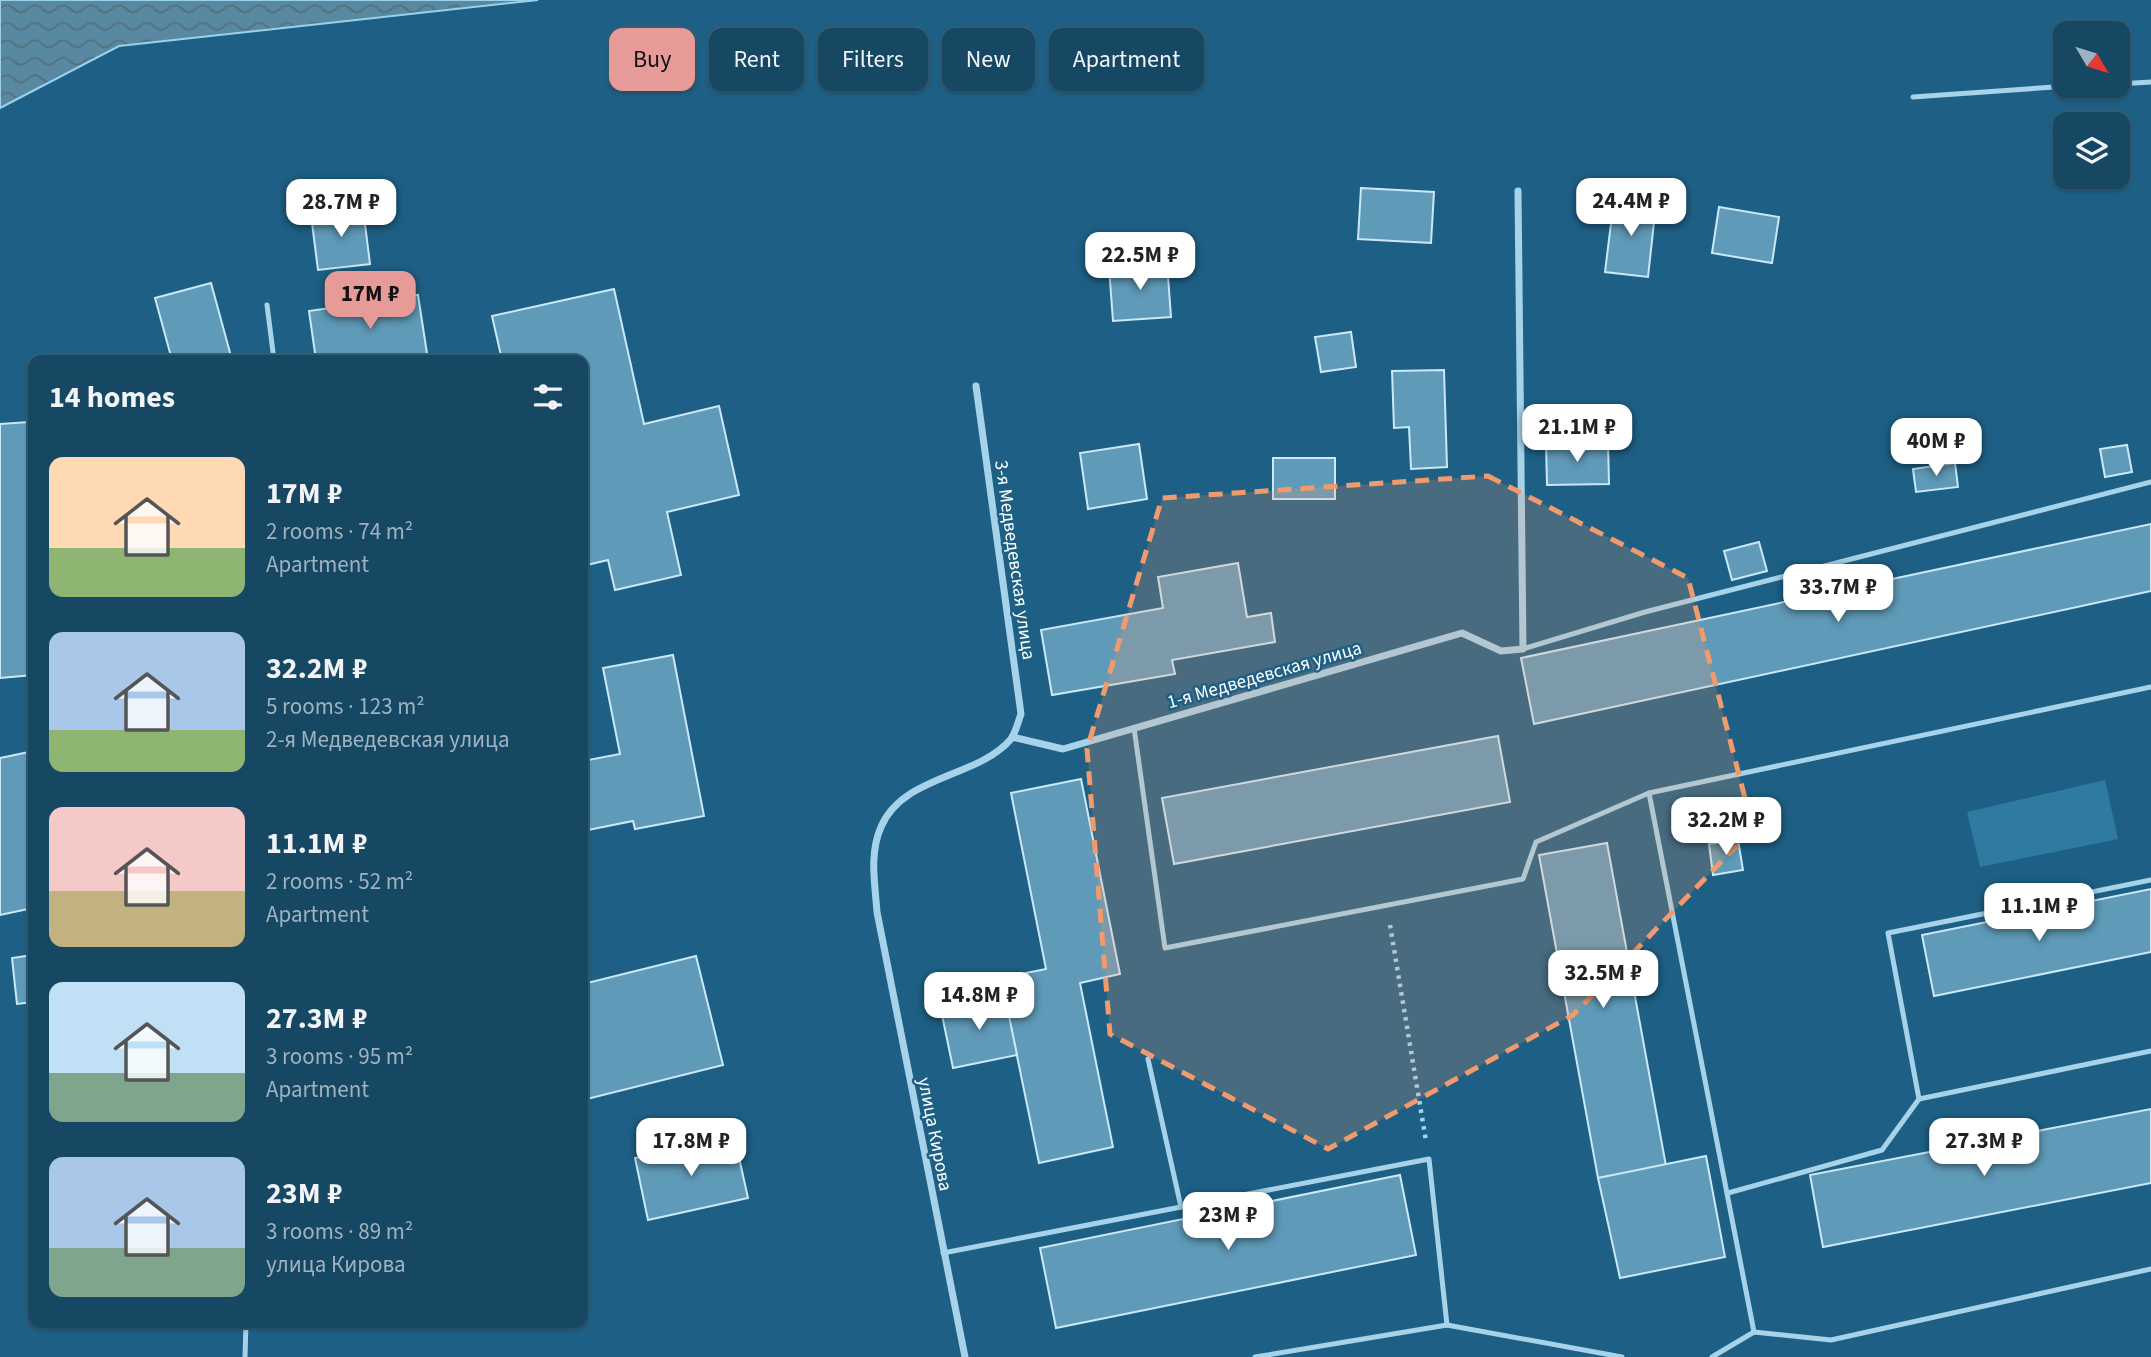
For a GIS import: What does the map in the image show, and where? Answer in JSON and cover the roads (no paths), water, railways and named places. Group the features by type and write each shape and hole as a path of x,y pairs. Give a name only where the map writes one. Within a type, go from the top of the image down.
{"street":[{"path":"1518,191 1523,649"},
{"name":"3-я Медведевская улица","path":"976,386 1021,714 1012,737"},
{"name":"1-я Медведевская улица","path":"1012,737 1063,749 1462,633 1501,651 1523,649"},
{"name":"улица Кирова","path":"965,1357 877,912 873,861 881,826 901,802 934,781 988,759 1012,737"}],"lane":[{"path":"2130,83 2151,82"},
{"path":"1913,97 2053,87"},
{"path":"267,305 273,355"},
{"path":"1523,649 1645,612 2151,482"},
{"path":"1134,728 1165,948 1523,880 1536,842 1649,793 2151,687"},
{"path":"1649,793 1754,1332"},
{"path":"1919,1099 1888,933 2151,880"},
{"path":"1728,1193 1882,1150 1919,1099 2151,1051"},
{"path":"1148,1059 1181,1207"},
{"path":"943,1252 1429,1159 1447,1325"},
{"path":"1712,1357 1754,1332 1831,1340 2151,1269"},
{"path":"1255,1357 1447,1325 1622,1357"},
{"path":"245,1357 246,1328"}],"water":[{"path":"0,0 538,0 119,46 0,108"}]}
